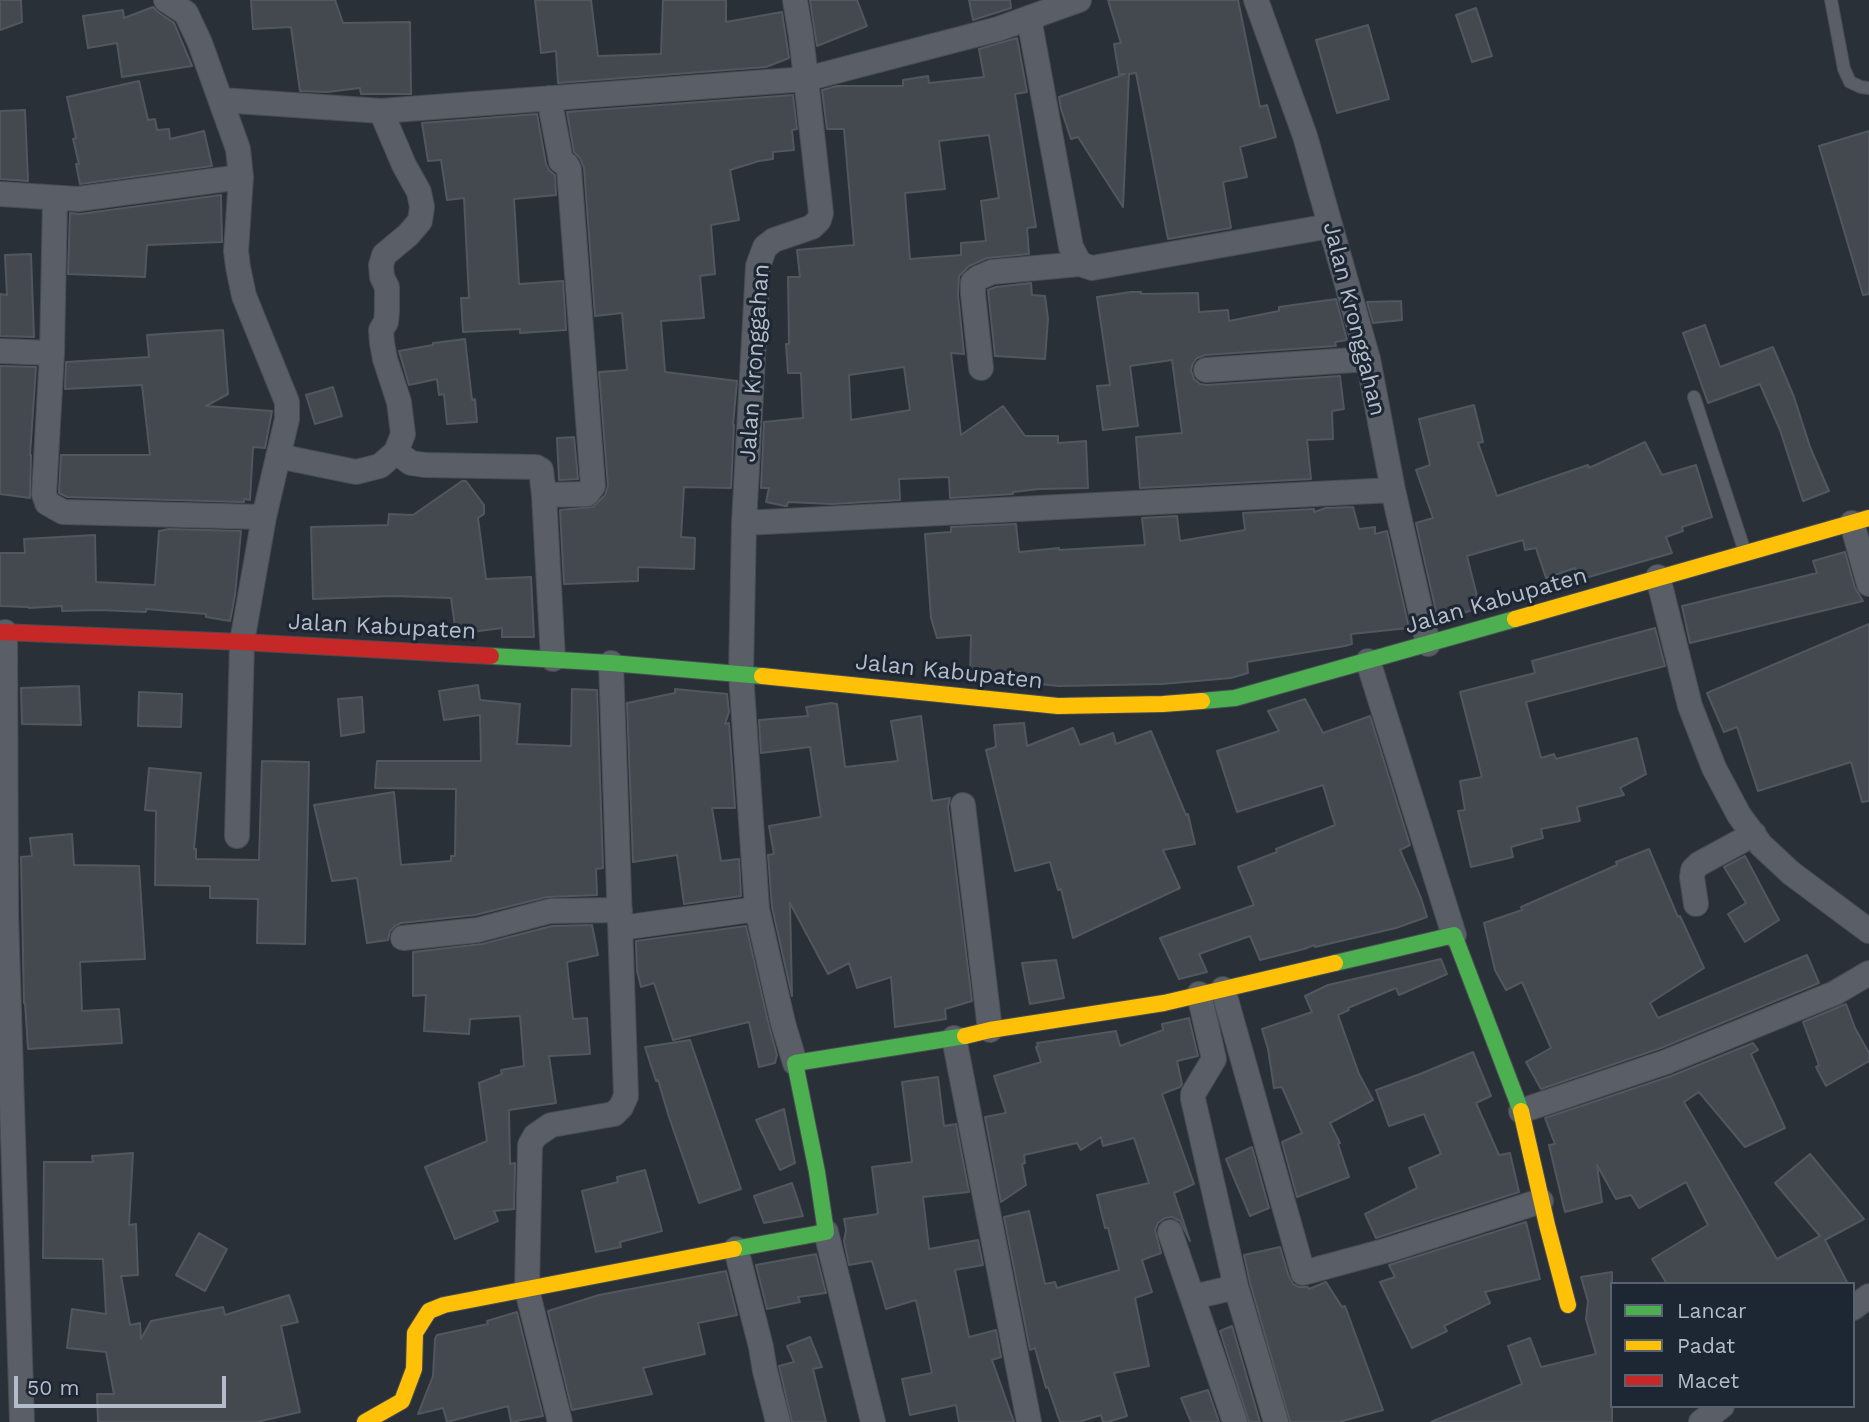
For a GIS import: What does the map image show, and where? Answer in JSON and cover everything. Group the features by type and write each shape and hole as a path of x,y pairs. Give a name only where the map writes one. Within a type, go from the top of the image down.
{"main road":[{"name":"Jalan Kabupaten","path":"2,632 242,642 611,663 1058,706 1163,704 1235,698 1860,521"},
{"path":"365,1422 402,1402 414,1369 415,1333 429,1311 444,1305 639,1266 826,1232 795,1063 1164,1003 1454,934 1521,1111 1568,1305"}],"street":[{"path":"166,0 186,13 200,43 238,149 242,177 237,267 244,296 287,402 287,419 264,517 242,642 237,836"},
{"name":"Jalan Kronggahan","path":"795,0 821,213 812,227 774,240 765,247 758,266 744,523 741,674 757,909 795,1063"},
{"path":"221,100 381,111 806,79 998,30 1079,0"},
{"name":"Jalan Kronggahan","path":"1255,0 1305,136 1368,359 1393,489 1428,644"},
{"path":"1029,18 1071,247 1080,264"},
{"path":"544,495 587,494 593,486 569,170 561,160 549,98"},
{"path":"278,456 356,472 380,466 396,452 403,434 399,402 382,343 381,330 386,322 387,287 380,265 384,255 408,236 420,221 422,213 419,192 404,165 381,111"},
{"path":"0,194 78,199 242,177"},
{"path":"55,199 52,353 44,494 47,503 63,512 264,517"},
{"path":"981,368 972,294 973,282 992,272 1080,264 1092,268 1330,226"},
{"path":"0,351 52,353"},
{"path":"1206,370 1368,359"},
{"path":"396,452 411,463 425,465 536,467 541,470 553,660"},
{"path":"744,523 1393,489"},
{"path":"1860,521 1869,584"},
{"path":"1658,577 1690,706 1714,768 1740,815 1761,845 1791,873 1869,931"},
{"path":"2,632 3,915 22,1422"},
{"path":"1368,661 1454,934"},
{"path":"560,1422 527,1290 530,1145 535,1136 551,1125 614,1114 626,1096 611,663"},
{"path":"963,805 990,1030"},
{"path":"1696,904 1693,870 1699,864 1754,834"},
{"path":"403,938 478,930 550,911 620,919 757,909"},
{"path":"1521,1111 1678,1057 1835,993 1869,973"},
{"path":"1223,989 1303,1273 1388,1250 1541,1201"},
{"path":"1199,995 1214,1059 1193,1094 1236,1287 1276,1422"},
{"path":"954,1038 1029,1422"},
{"path":"826,1232 873,1422"},
{"path":"1170,1232 1235,1422"},
{"path":"736,1249 778,1422"},
{"path":"1193,1297 1236,1287"},
{"path":"1702,1422 1720,1408"}],"lane":[{"path":"1831,0 1844,69 1850,82 1869,88"},
{"path":"1694,397 1745,553"}],"building":[{"path":"0,0 21,0 22,22 0,30"},
{"path":"251,0 335,0 343,23 410,22 411,94 361,94 360,88 327,92 300,91 291,27 253,29"},
{"path":"535,0 591,0 598,56 661,54 663,0 726,0 726,22 782,12 789,58 766,67 558,83 556,51 541,53"},
{"path":"810,0 857,0 867,26 817,46"},
{"path":"969,0 1010,0 1011,8 973,20"},
{"path":"1108,0 1238,0 1260,107 1267,105 1276,137 1240,147 1247,177 1223,182 1231,228 1168,239 1136,73 1129,74 1123,207 1078,137 1071,139 1059,97 1125,74 1119,74 1114,44 1121,43"},
{"path":"153,7 174,23 192,66 122,77 117,43 88,48 83,16 123,10 124,18"},
{"path":"1476,8 1492,56 1472,62 1456,15"},
{"path":"1368,25 1389,99 1337,113 1316,40"},
{"path":"1017,38 1027,92 1015,94 1036,227 1027,228 1029,254 987,258 969,266 959,276 958,295 964,354 951,353 961,435 1003,406 1025,436 1058,436 1058,443 1086,441 1088,488 1039,489 1013,494 950,498 949,477 899,479 900,500 832,504 788,502 787,506 766,502 769,488 761,488 764,422 803,418 801,373 788,373 786,344 789,344 788,277 800,277 797,250 854,245 844,129 827,129 822,90 837,86 903,86 903,80 928,76 929,83 984,77 979,49","holes":["989,135 999,198 981,201 986,241 961,243 961,255 910,259 905,193 945,189 939,141","904,367 910,410 851,420 849,375"]},
{"path":"139,81 148,120 155,119 157,130 169,129 170,139 204,131 212,166 80,184 73,139 76,138 67,97"},
{"path":"793,95 797,129 792,130 794,150 773,152 773,159 730,170 739,220 711,225 715,274 700,276 704,318 661,321 665,372 737,381 731,488 684,487 681,537 695,538 694,569 638,567 638,581 564,584 560,510 593,507 605,495 608,486 599,372 627,370 622,313 595,316 584,168 574,152 567,112"},
{"path":"25,110 28,181 0,179 0,111"},
{"path":"537,114 546,164 555,175 556,195 514,199 519,284 563,281 566,330 520,333 520,329 463,332 461,298 469,298 464,198 447,200 441,160 428,161 422,123"},
{"path":"1869,131 1869,294 1863,295 1819,146"},
{"path":"221,195 222,242 147,245 145,277 68,274 70,213 80,214"},
{"path":"31,254 34,337 0,336 0,294 7,295 5,255"},
{"path":"1031,283 1032,295 1045,296 1048,319 1045,359 995,356 988,290"},
{"path":"1131,292 1198,293 1199,312 1228,310 1229,321 1279,311 1279,307 1336,299 1347,340 1335,342 1336,346 1205,355 1197,358 1191,370 1194,379 1207,385 1340,376 1344,409 1332,411 1333,439 1307,440 1311,479 1140,488 1136,437 1182,433 1172,360 1130,366 1138,426 1103,430 1097,386 1110,385 1097,297"},
{"path":"1401,301 1402,320 1373,323 1367,302"},
{"path":"1705,325 1720,367 1773,347 1829,491 1803,501 1780,430 1760,384 1708,403 1683,333"},
{"path":"223,330 228,394 206,406 272,411 265,448 253,447 250,500 67,497 59,493 61,455 150,455 142,385 65,389 66,362 149,357 147,335"},
{"path":"465,339 477,422 447,424 444,394 439,395 437,379 409,385 399,351"},
{"path":"0,366 36,367 30,498 0,494"},
{"path":"333,387 342,416 315,424 306,395"},
{"path":"1474,405 1483,442 1478,443 1497,496 1588,465 1589,468 1645,442 1662,475 1696,465 1712,517 1682,527 1683,531 1666,537 1672,553 1578,580 1575,568 1546,578 1536,548 1525,550 1523,540 1467,556 1480,608 1438,620 1416,523 1433,518 1416,470 1430,465 1419,419"},
{"path":"574,437 578,479 559,480 557,438"},
{"path":"462,481 466,481 484,505 484,514 478,518 486,579 531,577 534,637 502,637 502,628 456,634 451,598 393,596 313,599 311,527 388,525 389,514 413,515"},
{"path":"1353,507 1359,529 1375,527 1375,534 1387,531 1409,628 1351,634 1352,644 1345,646 1247,662 1248,673 1231,678 1162,684 1059,686 970,677 971,635 937,638 931,618 925,534 951,532 951,527 1016,524 1019,552 1145,545 1142,518 1177,516 1180,541 1245,530 1243,513 1314,509 1314,512 1326,508"},
{"path":"159,531 241,531 230,621 206,617 206,614 146,609 146,612 62,611 62,606 0,606 0,553 25,553 24,539 95,535 96,582 155,585"},
{"path":"1845,552 1855,588 1863,601 1690,643 1682,606 1817,573 1813,561"},
{"path":"1869,624 1869,801 1862,802 1851,762 1758,791 1737,727 1724,732 1707,693"},
{"path":"1655,628 1665,666 1526,702 1541,758 1554,754 1556,759 1637,738 1646,774 1620,788 1624,795 1577,807 1580,821 1541,829 1543,838 1511,847 1513,857 1471,867 1458,811 1465,810 1460,781 1482,777 1460,692 1535,673 1532,661"},
{"path":"478,685 480,700 520,704 517,744 571,746 572,689 597,690 603,868 596,869 597,895 547,897 475,915 401,923 390,931 388,940 367,943 357,878 332,881 314,805 394,792 401,865 451,861 451,856 455,856 456,789 375,788 377,761 481,761 480,715 444,720 439,691"},
{"path":"79,686 81,725 22,724 21,688"},
{"path":"675,689 727,694 729,712 725,724 729,723 735,808 712,808 721,861 739,859 741,896 684,904 677,855 633,862 627,703 675,693"},
{"path":"139,692 182,694 181,727 138,726"},
{"path":"362,697 364,732 341,736 338,699"},
{"path":"1305,699 1323,733 1370,716 1410,845 1400,850 1427,917 1396,928 1315,947 1314,945 1260,960 1250,936 1199,954 1207,972 1179,979 1160,938 1254,905 1238,867 1335,825 1323,785 1237,812 1217,751 1279,731 1268,711"},
{"path":"837,704 845,767 898,761 891,721 921,716 932,801 950,798 948,807 972,1001 945,1009 946,1019 895,1027 891,977 857,988 849,963 828,974 790,903 792,996 772,907 768,855 774,854 769,826 821,817 810,747 761,753 759,720 808,716 806,707"},
{"path":"1024,723 1027,746 1073,728 1080,745 1113,733 1116,744 1151,731 1186,815 1188,814 1195,844 1163,850 1180,888 1073,938 1061,889 1058,890 1050,862 1015,871 986,750 996,747 994,725"},
{"path":"262,761 309,762 305,944 257,943 258,899 210,898 210,886 155,885 156,811 145,810 149,768 201,773 194,849 196,859 259,860"},
{"path":"72,834 74,865 139,866 145,959 80,962 82,1011 119,1009 122,1043 28,1049 24,1003 21,857 32,856 30,838"},
{"path":"1649,849 1678,917 1680,916 1704,968 1650,1003 1658,1018 1807,955 1819,983 1661,1048 1541,1089 1526,1062 1551,1048 1522,982 1506,990 1495,970 1484,923 1522,910 1521,907"},
{"path":"1745,856 1779,920 1745,942 1728,914 1746,903 1724,867"},
{"path":"592,925 598,955 567,962 573,1019 587,1018 590,1054 549,1056 556,1103 509,1110 510,1164 515,1163 514,1209 494,1211 498,1221 455,1239 425,1167 487,1141 479,1083 502,1074 501,1070 524,1066 520,1016 470,1019 469,1034 424,1031 426,995 413,996 413,952 482,944 552,926"},
{"path":"746,926 777,1055 775,1063 759,1067 749,1022 673,1040 654,983 641,987 637,971 636,941"},
{"path":"1441,959 1447,974 1399,995 1396,988 1348,1008 1349,1010 1338,1015 1359,1074 1373,1100 1330,1123 1340,1143 1338,1144 1349,1177 1297,1197 1282,1142 1302,1133 1282,1087 1274,1088 1262,1029 1312,1012 1305,996 1328,985"},
{"path":"1056,960 1064,998 1030,1004 1022,963"},
{"path":"1846,1004 1869,1053 1869,1061 1826,1086 1816,1067 1819,1065 1803,1022"},
{"path":"1189,1018 1198,1056 1177,1061 1182,1084 1162,1094 1194,1184 1174,1193 1190,1241 1180,1221 1172,1217 1165,1218 1158,1223 1155,1230 1161,1253 1142,1260 1152,1292 1135,1298 1149,1366 1114,1373 1127,1416 1108,1422 1103,1422 1101,1415 1079,1422 1060,1422 1048,1387 1046,1388 1035,1348 1030,1350 1004,1217 1029,1211 1045,1284 1055,1282 1057,1288 1119,1270 1097,1195 1149,1183 1134,1138 1103,1146 1101,1137 1081,1150 1077,1143 1024,1155 1025,1163 1022,1164 1026,1185 1001,1202 985,1117 1006,1113 994,1076 1041,1062 1037,1043 1116,1031 1120,1046 1163,1030 1162,1024"},
{"path":"690,1040 741,1189 699,1203 645,1047"},
{"path":"1753,1043 1758,1050 1751,1054 1785,1128 1745,1147 1699,1092 1684,1102 1777,1259 1820,1236 1775,1183 1810,1154 1864,1219 1825,1240 1847,1282 1666,1282 1652,1259 1708,1225 1686,1182 1639,1208 1631,1195 1616,1199 1597,1165 1602,1202 1565,1212 1549,1145 1555,1144 1545,1118 1671,1076"},
{"path":"1473,1052 1491,1096 1476,1103 1499,1155 1510,1153 1519,1192 1376,1238 1365,1214 1417,1188 1409,1168 1441,1154 1424,1114 1389,1126 1376,1090"},
{"path":"938,1077 944,1126 956,1124 969,1192 923,1197 929,1249 978,1240 983,1265 955,1270 969,1337 996,1330 1001,1357 992,1360 1014,1422 959,1422 956,1405 910,1415 902,1379 932,1373 916,1300 886,1309 872,1261 849,1265 844,1241 844,1219 878,1214 872,1167 912,1162 902,1082"},
{"path":"784,1109 795,1163 780,1170 756,1120"},
{"path":"1252,1147 1269,1208 1250,1216 1226,1159"},
{"path":"133,1153 129,1225 136,1224 138,1275 121,1276 130,1325 140,1323 141,1339 151,1321 223,1307 225,1315 289,1295 298,1322 281,1326 300,1412 257,1422 98,1422 97,1394 114,1394 106,1352 67,1348 72,1309 106,1314 103,1259 43,1258 44,1162 93,1162 92,1156"},
{"path":"645,1170 662,1231 620,1242 621,1247 596,1252 582,1191 618,1182 617,1177"},
{"path":"792,1183 803,1216 764,1223 754,1196"},
{"path":"1526,1222 1540,1279 1485,1292 1490,1303 1444,1326 1447,1331 1412,1348 1380,1282 1395,1277 1389,1265"},
{"path":"199,1233 227,1249 205,1291 176,1275"},
{"path":"1280,1247 1293,1284 1309,1289 1326,1282 1342,1307 1345,1306 1383,1410 1339,1422 1290,1422 1244,1255"},
{"path":"816,1254 826,1293 798,1297 800,1302 767,1309 756,1265"},
{"path":"726,1271 737,1315 698,1323 705,1354 643,1368 652,1394 572,1410 548,1311 599,1295"},
{"path":"1612,1272 1612,1422 1431,1422 1522,1384 1508,1346 1530,1338 1541,1367 1596,1354 1586,1319 1588,1301 1581,1277"},
{"path":"517,1312 543,1416 511,1422 508,1406 447,1422 443,1408 418,1414 433,1376 437,1335 488,1324 487,1321"},
{"path":"1232,1326 1260,1422 1249,1422 1220,1331"},
{"path":"810,1337 822,1367 813,1369 826,1422 792,1422 779,1366 794,1362 787,1346"},
{"path":"1208,1390 1219,1422 1191,1422 1181,1398"}],"traffic: fast":[{"path":"1202,701 1235,698 1515,619"},
{"path":"491,656 762,676"},
{"path":"1335,963 1454,935 1521,1111"},
{"path":"734,1249 826,1232 795,1063 965,1036"}],"traffic: slow":[{"path":"1515,619 1869,518"},
{"path":"762,676 1058,706 1202,701"},
{"path":"965,1036 1164,1003 1335,963"},
{"path":"1521,1111 1568,1305"},
{"path":"365,1422 402,1401 414,1369 415,1333 429,1311 444,1305 734,1249"}],"traffic: jam":[{"path":"0,632 491,656"}]}
